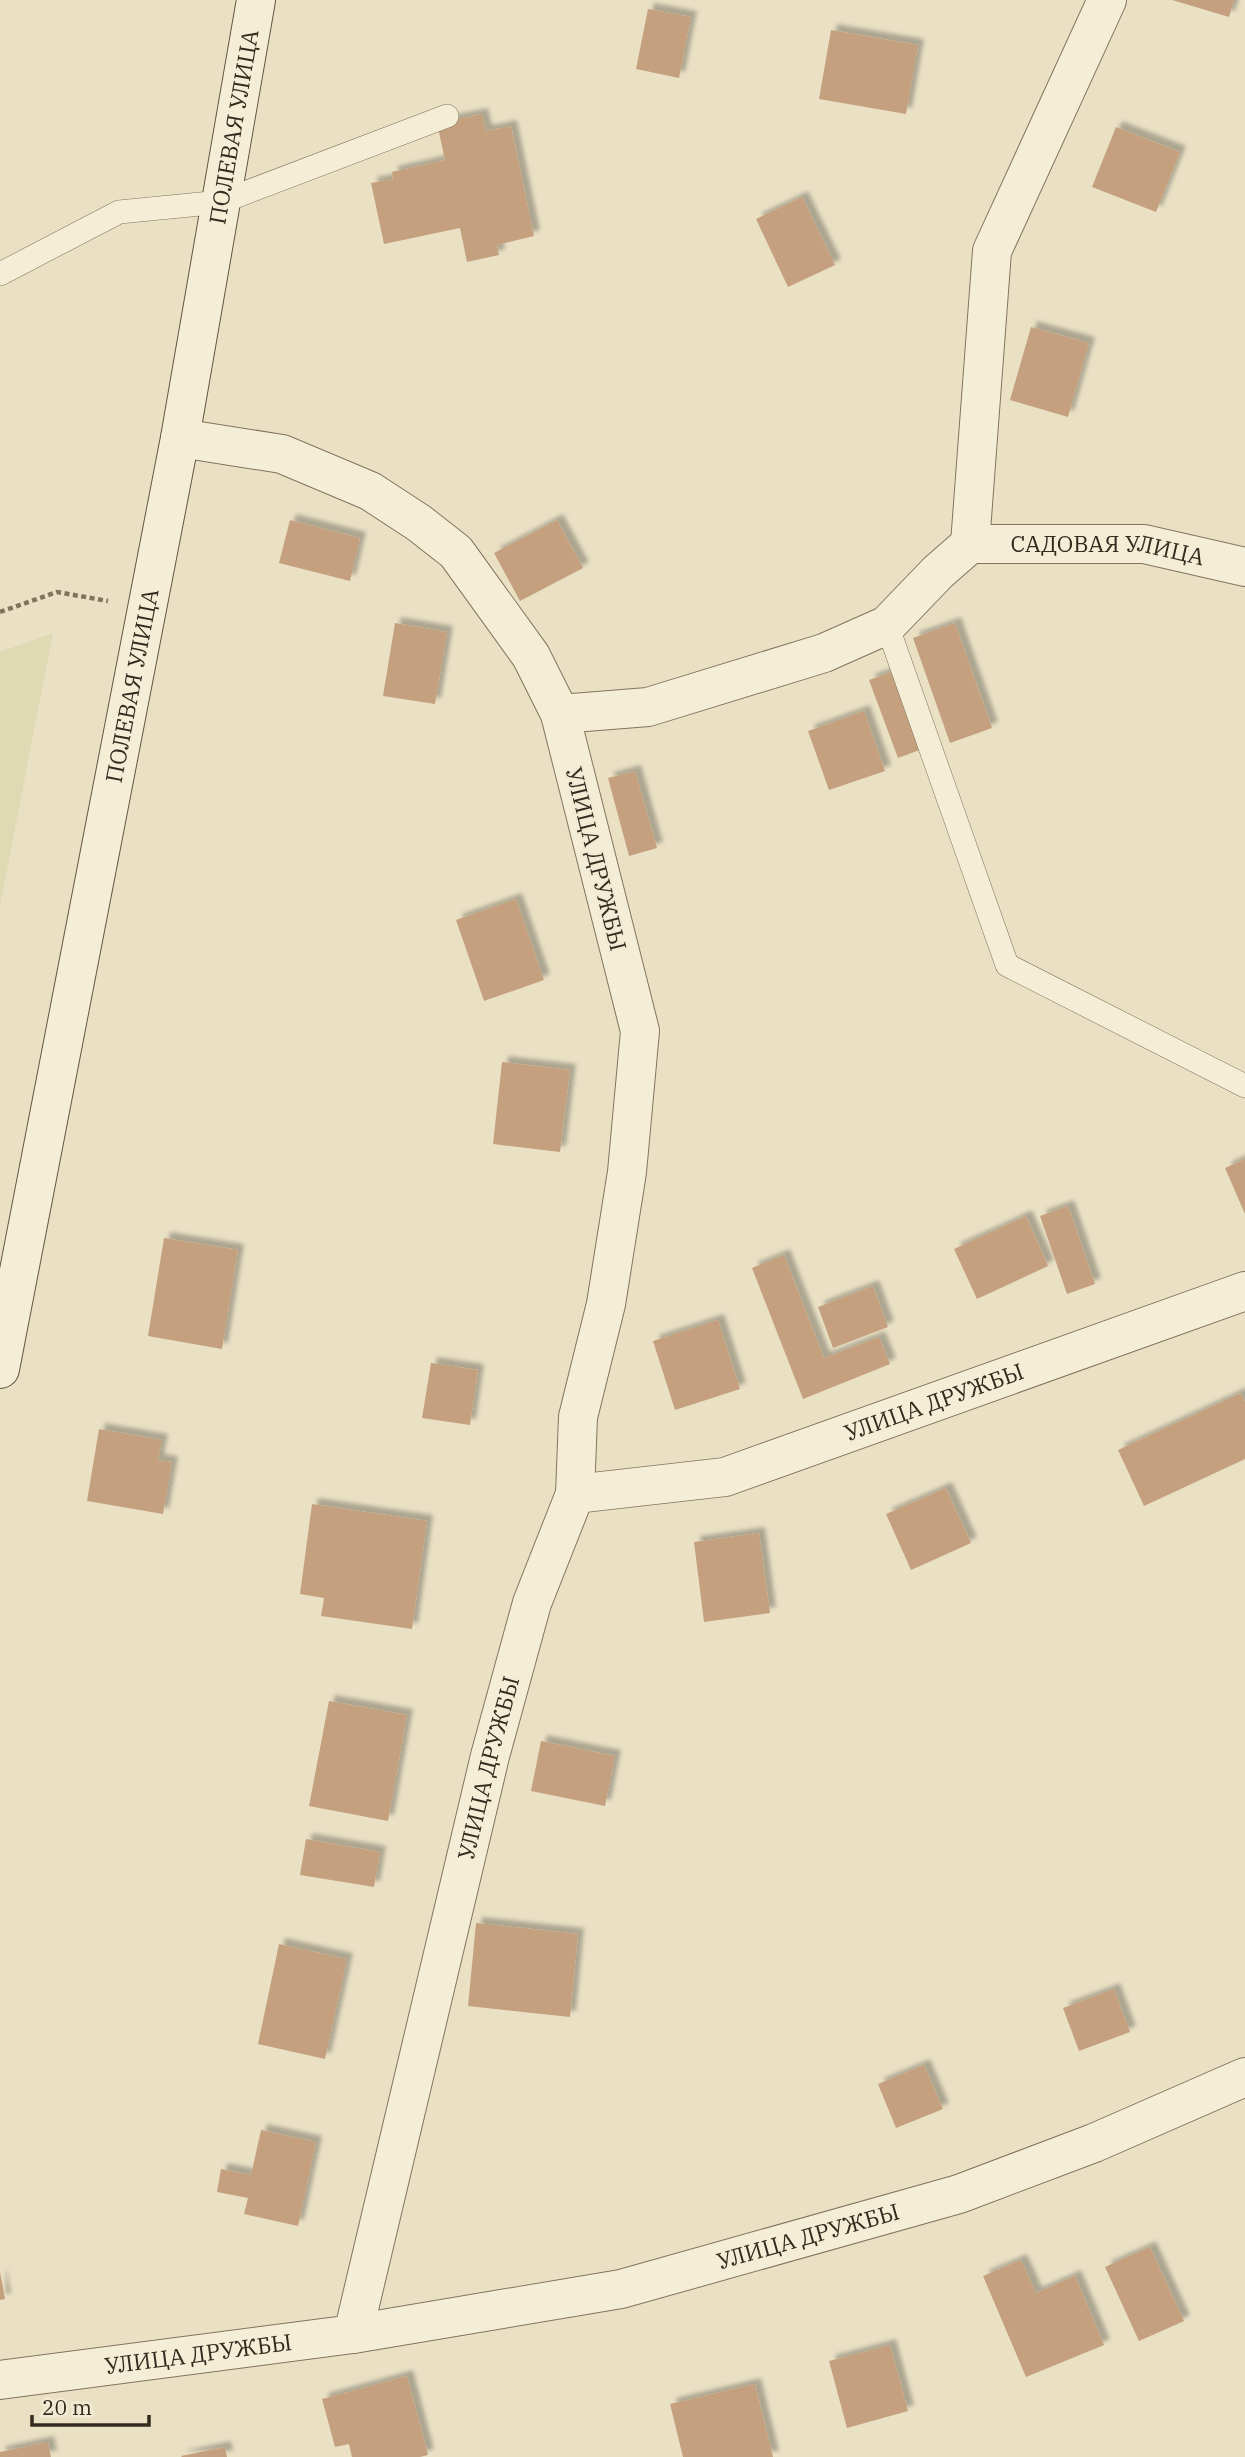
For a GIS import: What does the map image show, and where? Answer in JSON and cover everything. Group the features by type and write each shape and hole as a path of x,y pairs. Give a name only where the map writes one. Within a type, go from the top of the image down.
{"street":[{"name":"ПОЛЕВАЯ УЛИЦА","path":"0,1369 180,438 256,0"},
{"path":"560,714 648,708 824,653 887,625 938,572 970,544 992,251 1107,0"},
{"name":"УЛИЦА ДРУЖБЫ","path":"180,438 282,454 370,491 419,523 456,552 531,656 560,714 640,1031 627,1172 606,1304 578,1418 575,1494 532,1603 490,1756 353,2334"},
{"name":"САДОВАЯ УЛИЦА","path":"970,544 1144,544 1245,567"},
{"name":"УЛИЦА ДРУЖБЫ","path":"575,1494 725,1477 1245,1291"},
{"name":"УЛИЦА ДРУЖБЫ","path":"0,2380 353,2334 621,2289 959,2194 1094,2143 1245,2077"}],"lane":[{"path":"0,274 119,212 221,202 447,116"},
{"path":"887,625 1007,965 1245,1086"}],"path":[{"path":"0,612 57,592 147,608"}],"shaded area":[{"path":"53,633 0,906 0,652"}],"building":[{"path":"1172,0 1234,0 1229,17"},
{"path":"648,9 691,17 679,78 636,69"},
{"path":"831,30 918,45 906,114 819,99"},
{"path":"482,114 486,131 511,126 534,236 497,245 499,255 467,262 460,228 384,244 371,183 393,179 392,172 445,160 437,123"},
{"path":"1116,127 1180,152 1156,212 1092,187"},
{"path":"802,197 835,265 788,287 756,219"},
{"path":"1031,327 1089,343 1068,417 1010,400"},
{"path":"290,520 360,538 350,581 279,563"},
{"path":"557,520 583,568 520,601 494,553"},
{"path":"395,623 447,632 435,704 383,696"},
{"path":"955,623 992,728 950,743 913,638"},
{"path":"897,670 925,748 898,758 869,680"},
{"path":"864,711 885,771 829,790 808,731"},
{"path":"635,771 657,848 629,856 608,778"},
{"path":"516,899 544,980 484,1001 456,920"},
{"path":"502,1062 570,1070 560,1152 493,1144"},
{"path":"1245,1159 1245,1214 1225,1168"},
{"path":"1068,1206 1095,1284 1067,1294 1040,1216"},
{"path":"1026,1216 1048,1266 977,1299 954,1249"},
{"path":"164,1238 238,1250 222,1349 148,1336"},
{"path":"784,1255 824,1358 879,1337 890,1364 803,1399 752,1268"},
{"path":"873,1286 888,1327 833,1348 818,1307"},
{"path":"718,1320 740,1389 675,1410 653,1341"},
{"path":"431,1363 478,1370 470,1425 422,1418"},
{"path":"1241,1393 1245,1402 1245,1459 1144,1506 1118,1450"},
{"path":"99,1429 162,1440 158,1460 172,1462 163,1514 87,1501"},
{"path":"946,1488 971,1543 911,1570 886,1514"},
{"path":"312,1504 427,1521 412,1629 321,1616 324,1598 300,1594"},
{"path":"759,1533 770,1613 704,1622 694,1542"},
{"path":"329,1701 407,1715 388,1821 309,1806"},
{"path":"541,1741 615,1756 605,1806 531,1791"},
{"path":"306,1839 380,1852 374,1887 300,1875"},
{"path":"476,1923 578,1934 570,2017 468,2006"},
{"path":"279,1944 347,1959 325,2059 258,2044"},
{"path":"1114,1989 1130,2032 1079,2051 1063,2008"},
{"path":"924,2065 943,2109 896,2128 878,2084"},
{"path":"261,2130 316,2142 298,2226 244,2214 248,2198 217,2192 221,2169 251,2175"},
{"path":"1150,2247 1184,2321 1139,2341 1105,2267"},
{"path":"1021,2260 1036,2293 1075,2276 1104,2345 1026,2377 983,2276"},
{"path":"0,2272 5,2299 0,2300"},
{"path":"890,2345 908,2411 847,2428 829,2361"},
{"path":"407,2376 428,2455 352,2457 349,2444 335,2447 322,2399"},
{"path":"755,2384 773,2457 683,2457 670,2404"},
{"path":"48,2442 51,2457 0,2457 0,2452"},
{"path":"225,2447 227,2457 181,2456"}]}
